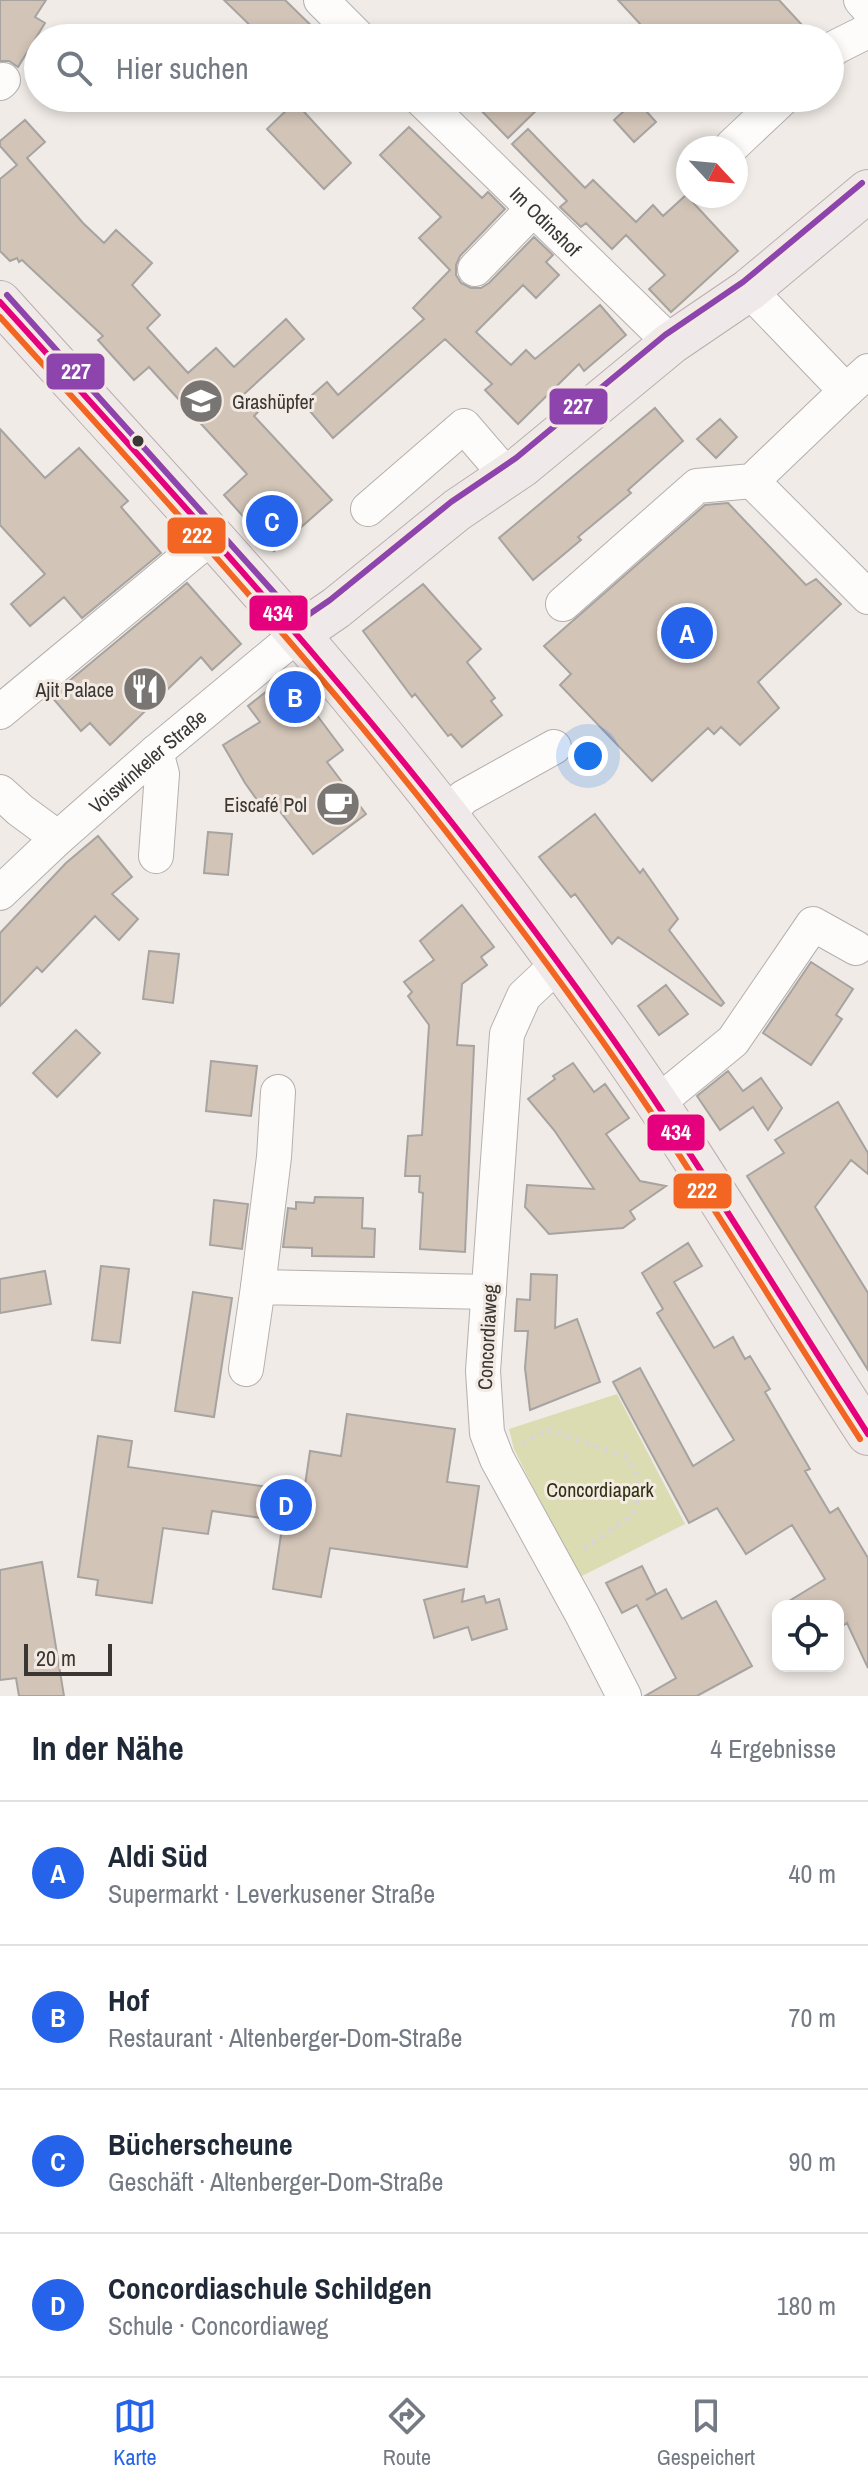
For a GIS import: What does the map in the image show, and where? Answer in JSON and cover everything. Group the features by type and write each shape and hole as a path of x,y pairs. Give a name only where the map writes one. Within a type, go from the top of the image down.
{"main road":[{"path":"298,634 348,599 457,510 507,476 671,343 749,290 868,191"},
{"path":"0,302 298,634 446,815 558,964 656,1104 733,1218 867,1431"}],"street":[{"path":"321,0 345,24"},
{"path":"861,0 868,8"},
{"path":"844,43 868,31"},
{"name":"Im Odinshof","path":"434,112 671,343"},
{"path":"743,136 768,112"},
{"path":"475,269 533,209"},
{"path":"563,604 697,486 752,481 857,381 749,290"},
{"path":"368,509 464,426 507,476"},
{"path":"752,481 868,597"},
{"path":"0,712 211,537"},
{"name":"Voiswinkeler Straße","path":"0,893 156,752 298,634"},
{"path":"446,815 464,797 554,747"},
{"path":"156,752 162,774 156,856"},
{"path":"0,792 58,838"},
{"path":"656,1104 733,1041 813,924 856,948"},
{"name":"Concordiaweg","path":"558,964 524,996 507,1034 483,1371 487,1433 497,1459 624,1696"},
{"path":"246,1369 274,1157 278,1092"},
{"path":"258,1287 489,1292"}],"path":[{"path":"497,1459 546,1429 626,1457 635,1469 639,1496 632,1515 557,1567"}],"green space":[{"name":"Concordiapark","path":"617,1394 685,1524 578,1578 514,1449 509,1429"}],"building":[{"path":"0,0 46,0 35,17 44,24 24,24 24,57 18,67 9,61 0,61"},
{"path":"224,0 285,0 310,24 249,24"},
{"path":"618,0 779,0 801,24 640,24"},
{"path":"285,112 304,112 351,163 324,189 267,129"},
{"path":"483,112 535,112 508,138"},
{"path":"623,112 647,112 656,122 634,142 614,120"},
{"path":"25,120 45,142 27,158 83,223 104,243 116,230 152,263 132,285 160,315 147,328 188,373 216,348 234,367 286,319 304,339 243,395 258,412 254,416 332,500 274,551 224,495 247,474 149,367 134,380 98,340 103,336 22,260 19,262 17,258 10,261 0,251 0,179 17,165 0,146 0,141"},
{"path":"409,127 482,198 488,192 505,209 460,256 456,275 461,283 471,288 481,288 489,283 534,237 553,255 546,262 559,275 536,298 523,285 476,332 511,365 526,350 535,359 600,305 626,335 584,371 579,364 518,424 485,390 492,384 445,339 333,438 303,403 327,382 338,395 424,319 413,308 450,270 419,238 441,217 380,155"},
{"path":"528,129 585,188 593,180 636,222 653,205 663,216 676,204 676,208 698,208 738,251 671,312 649,289 665,275 626,235 612,249 586,223 581,227 560,207 567,201 512,144"},
{"path":"655,408 683,441 628,490 631,493 578,537 581,540 533,580 499,538"},
{"path":"720,419 737,437 716,458 697,439"},
{"path":"0,429 45,478 79,448 128,501 121,507 161,553 82,618 64,597 30,626 11,604 45,574 0,525"},
{"path":"728,503 806,585 816,579 841,604 758,682 779,708 740,745 721,727 714,734 708,728 652,781 560,685 571,674 544,646 705,505"},
{"path":"187,583 241,644 212,670 201,657 110,745 90,723 81,731 51,696"},
{"path":"423,584 481,649 467,662 495,698 491,701 502,715 462,747 451,734 448,736 415,694 412,697 363,631"},
{"path":"282,679 291,690 295,686 343,750 327,762 366,814 313,854 271,800 262,807 223,745 260,722 248,706"},
{"path":"595,814 640,873 643,869 678,919 669,930 724,1003 721,1006 618,937 612,944 575,894 571,897 539,857"},
{"path":"208,832 232,834 228,875 204,873"},
{"path":"98,836 132,877 112,894 138,919 119,940 95,916 42,972 37,967 0,1006 0,933 66,863"},
{"path":"462,905 494,947 481,957 487,965 462,984 457,1045 474,1046 465,1252 420,1249 423,1193 419,1192 420,1176 405,1176 408,1136 422,1135 429,1025 408,996 412,992 404,982 434,960 420,941"},
{"path":"149,951 179,954 173,1003 143,999"},
{"path":"811,962 853,989 836,1015 842,1019 811,1065 763,1033"},
{"path":"666,985 688,1014 659,1035 638,1006"},
{"path":"76,1030 100,1053 57,1097 33,1073"},
{"path":"211,1061 257,1066 251,1116 206,1111"},
{"path":"573,1063 594,1092 605,1084 629,1118 606,1134 640,1181 666,1186 630,1211 635,1219 623,1228 549,1234 525,1207 527,1185 594,1189 554,1130 528,1099"},
{"path":"728,1071 743,1091 761,1078 782,1108 768,1130 753,1107 720,1130 697,1096"},
{"path":"838,1102 868,1153 868,1174 851,1160 815,1207 868,1293 868,1370 747,1176 784,1153 775,1140"},
{"path":"315,1197 363,1198 362,1228 375,1229 374,1257 312,1256 312,1248 283,1247 288,1208 296,1209 296,1202 314,1203"},
{"path":"214,1200 248,1204 242,1249 210,1245"},
{"path":"688,1243 702,1266 674,1282 714,1348 733,1337 745,1359 750,1356 770,1389 765,1392 810,1469 805,1471 830,1513 838,1508 868,1558 868,1668 847,1623 844,1625 844,1600 791,1600 825,1579 792,1525 746,1554 717,1508 689,1523 613,1382 640,1368 693,1466 734,1440 657,1313 663,1309 642,1273"},
{"path":"101,1266 129,1269 120,1343 92,1340"},
{"path":"45,1271 51,1304 0,1313 0,1279"},
{"path":"531,1274 557,1275 555,1328 577,1319 600,1382 530,1410 525,1368 528,1331 515,1331 517,1299 530,1300"},
{"path":"193,1292 232,1298 214,1417 175,1411"},
{"path":"347,1414 455,1429 447,1482 479,1486 467,1567 330,1548 321,1597 273,1589 283,1521 212,1511 208,1534 163,1528 152,1603 96,1595 98,1580 78,1577 98,1436 132,1441 128,1467 304,1492 310,1451 341,1456"},
{"path":"42,1562 64,1696 19,1696 16,1678 0,1680 0,1570"},
{"path":"642,1566 656,1594 646,1600 666,1589 682,1619 716,1601 752,1666 697,1696 645,1696 676,1678 637,1605 622,1613 606,1583"},
{"path":"464,1589 462,1602 484,1596 486,1603 499,1599 507,1629 472,1640 468,1627 434,1638 424,1600"}],"transit line":[{"name":"227","path":"292,626 330,600 451,502 516,458 665,335 743,282 862,183"},
{"name":"227","path":"7,295 305,627"},
{"name":"434","path":"0,302 319,661 500,885 644,1084 868,1434"},
{"name":"222","path":"0,317 316,672 495,895 653,1115 860,1439"}],"place":[{"name":"Grashüpfer","path":"201,401"},
{"name":"Bücherscheune","path":"272,521"},
{"name":"Aldi Süd","path":"687,633"},
{"name":"Ajit Palace","path":"145,689"},
{"name":"Hof","path":"295,697"},
{"name":"Eiscafé Pol","path":"338,804"},
{"name":"Concordiaschule Schildgen","path":"286,1505"}]}
